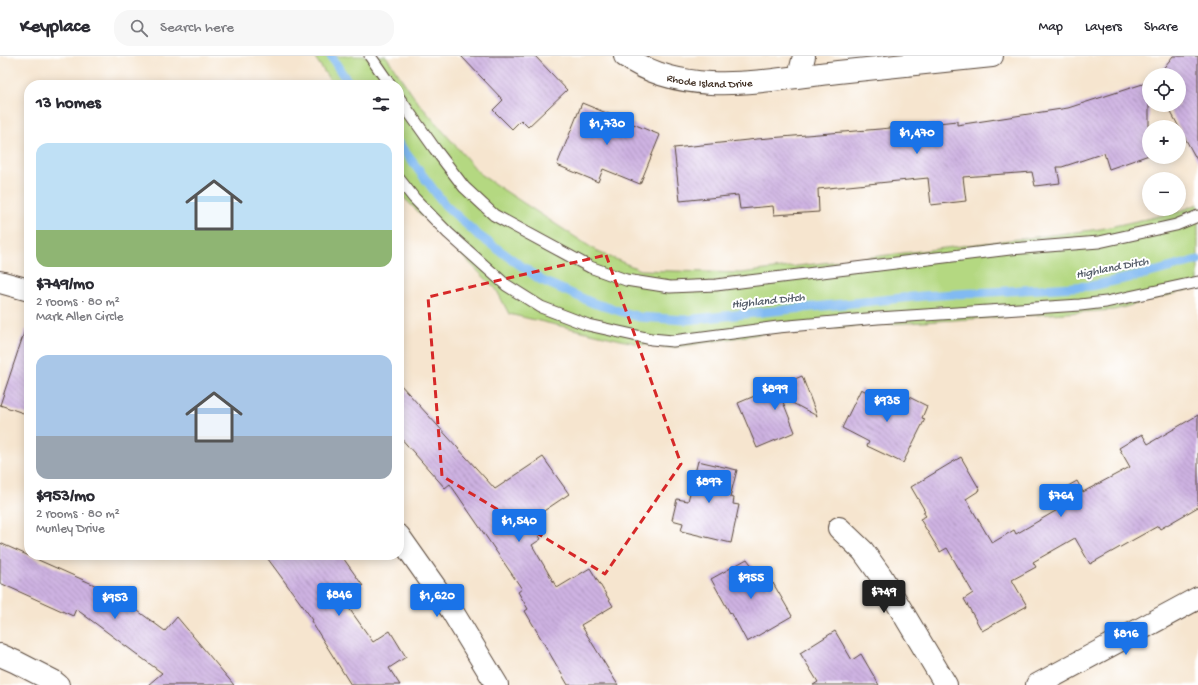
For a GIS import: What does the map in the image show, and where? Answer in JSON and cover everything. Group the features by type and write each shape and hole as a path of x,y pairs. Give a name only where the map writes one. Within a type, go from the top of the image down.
{"street":[{"name":"Rhode Island Drive","path":"625,56 655,73 681,80 712,84 755,82 802,66 992,56"},
{"path":"0,282 24,289"},
{"path":"839,528 863,551 881,576 946,685"},
{"path":"404,543 452,611 498,685"},
{"path":"1037,685 1198,598"},
{"path":"0,655 53,681 58,685"}],"lane":[{"path":"370,56 387,80"},
{"path":"404,105 464,187 494,215 590,267 626,280 670,287 716,285 1010,249 1099,242 1176,225 1198,216"},
{"path":"404,185 414,198 448,233 506,285 541,307 588,325 651,339 673,341 778,327 878,318 1080,305 1106,302 1198,282"}],"highlighted area":[{"path":"606,255 681,464 605,574 442,476 428,297"}],"green space":[{"path":"314,56 386,56 402,80 330,80"},
{"path":"404,82 416,100 481,175 598,252 641,270 741,273 1100,229 1160,216 1186,216 1186,209 1198,204 1198,287 1114,310 778,331 671,348 634,343 509,314 496,289 404,198"}],"building":[{"path":"461,56 535,56 567,90 528,127 521,120 512,129 493,110 503,100"},
{"path":"1173,56 1198,56 1198,162 1186,140 1186,120 1175,120 1171,112 1186,112 1186,68 1164,68"},
{"path":"1142,84 1142,112 1149,112 1149,120 1142,120 1142,157 1109,169 1104,153 1062,167 1057,167 1060,183 1035,186 1032,172 963,177 966,201 931,205 928,178 818,189 819,212 774,215 773,206 740,209 738,195 680,201 674,148 957,121 957,125 1068,108"},
{"path":"582,103 660,135 640,184 603,169 598,182 557,165"},
{"path":"24,333 24,413 0,405"},
{"path":"802,376 817,416 781,397 795,432 757,448 738,403"},
{"path":"404,389 495,489 543,457 569,494 529,521 541,539 532,545 557,588 590,568 613,606 581,625 618,685 568,685 525,611 528,609 518,592 522,589 450,484 445,488 404,442"},
{"path":"861,389 891,404 897,391 927,406 922,418 925,419 903,463 867,446 869,442 842,428"},
{"path":"1198,415 1198,507 1160,529 1158,526 1090,564 1075,538 1033,562 1036,567 1012,580 1027,606 982,631 964,599 973,593 947,548 940,552 920,519 926,516 923,512 925,511 911,487 961,457 980,490 966,499 992,543 1014,530 1016,534 1059,509 1052,495 1077,481 1083,492 1130,467 1119,448 1142,434 1148,444"},
{"path":"698,461 737,470 730,497 734,498 733,504 739,505 731,543 681,531 683,523 672,520 677,499 688,501"},
{"path":"0,543 24,554 24,560 38,560 115,594 165,631 177,617 234,685 148,685 162,673 76,609 73,616 0,583"},
{"path":"747,559 768,587 773,583 792,616 747,642 711,579"},
{"path":"269,560 345,560 363,586 346,599 349,602 346,604 373,642 390,631 406,657 389,668 400,685 351,685 311,621 313,620"},
{"path":"835,631 852,660 861,654 879,685 813,685 818,682 800,653"}],"waterway":[{"name":"Highland Ditch","path":"331,56 347,80"},
{"name":"Highland Ditch","path":"404,151 445,205 478,235 541,280 593,303 639,317 685,320 922,296 1091,286 1146,274 1198,260"}]}
